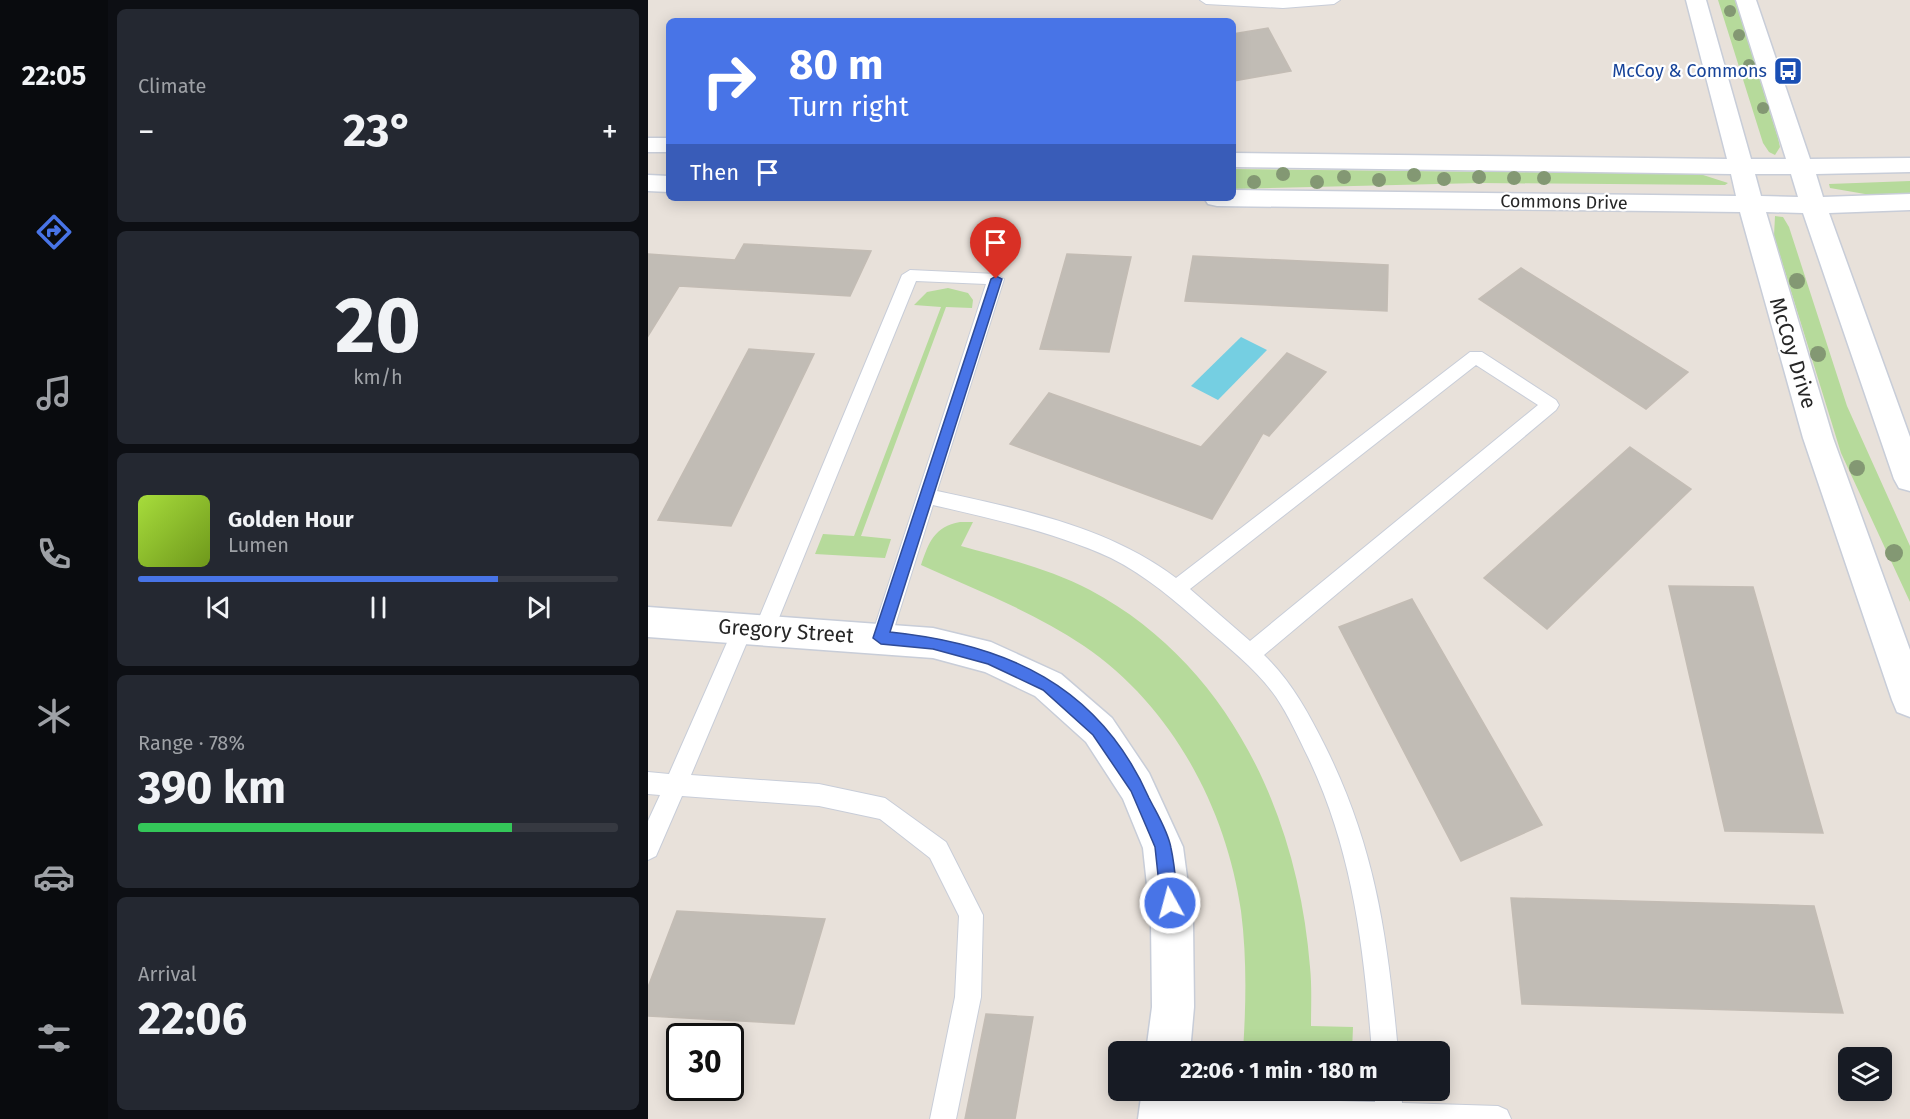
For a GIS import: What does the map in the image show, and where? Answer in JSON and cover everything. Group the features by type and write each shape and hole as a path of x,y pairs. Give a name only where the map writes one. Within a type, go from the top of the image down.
{"street":[{"name":"McCoy Drive","path":"1696,0 1750,204 1818,438 1910,700"},
{"path":"1746,0 1803,167 1844,298 1910,479"},
{"path":"648,145 666,145"},
{"name":"Commons Drive","path":"1236,160 1803,167 1910,165"},
{"path":"648,183 666,184"},
{"name":"Commons Drive","path":"1236,198 1814,205 1910,202"},
{"name":"Gregory Street","path":"648,622 933,643 991,658 1048,685 1099,730 1136,786 1163,847 1172,933 1173,1007 1169,1041"}],"lane":[{"path":"1206,0 1283,4 1334,0"},
{"path":"648,848 675,785 754,629 910,275 996,279 881,638"},
{"path":"1176,589 1476,356 1550,405 1250,654"},
{"path":"926,496 1013,514 1051,526 1146,567 1176,589 1250,654 1283,691 1332,779 1354,838 1370,900 1384,1041"},
{"path":"648,783 819,795 885,809 938,850 970,915 968,997 943,1119"},
{"path":"1162,1106 1388,1102 1498,1119"}],"green space":[{"path":"1718,0 1735,0 1778,138 1780,147 1775,155 1769,152 1763,143"},
{"path":"1236,169 1700,174 1728,183 1725,185 1480,183 1236,189"},
{"path":"1910,181 1910,194 1865,194 1830,188 1829,184"},
{"path":"1775,216 1783,217 1789,227 1847,406 1910,546 1910,602 1841,453 1774,236"},
{"path":"948,288 968,293 973,300 972,308 946,307 861,536 891,539 885,558 815,554 823,534 854,536 941,307 914,305 927,292"},
{"path":"973,522 961,546 1059,576 1090,590 1139,621 1181,659 1218,702 1248,749 1272,800 1290,854 1303,910 1310,967 1311,1026 1353,1027 1352,1041 1244,1041 1244,946 1234,872 1208,797 1189,762 1168,728 1143,698 1115,670 1084,646 1025,612 921,565 934,537 951,524"}],"water":[{"path":"1241,337 1267,350 1218,400 1191,386"}],"building":[{"path":"1268,28 1291,71 1236,80 1236,33"},
{"path":"744,244 871,251 850,296 679,286 648,336 648,254 735,260"},
{"path":"1067,254 1131,257 1109,352 1040,349"},
{"path":"1193,256 1388,265 1387,311 1185,301"},
{"path":"1521,268 1688,372 1646,409 1479,299"},
{"path":"749,349 814,354 731,526 658,520"},
{"path":"1287,353 1326,372 1269,436 1263,433 1212,519 1010,444 1049,393 1201,447"},
{"path":"1630,447 1691,489 1547,629 1484,578"},
{"path":"1669,586 1753,587 1823,833 1725,831"},
{"path":"1412,599 1542,825 1461,861 1339,627"},
{"path":"1511,898 1814,906 1843,1013 1522,1004"},
{"path":"677,911 825,919 794,1024 648,1016 648,987"},
{"path":"986,1014 1033,1017 1015,1119 965,1119"}],"place":[{"name":"McCoy & Commons","path":"1788,71"}],"route":[{"path":"996,279 881,638 933,643 991,658 1048,685 1099,730 1136,786 1163,847 1170,903"}]}
